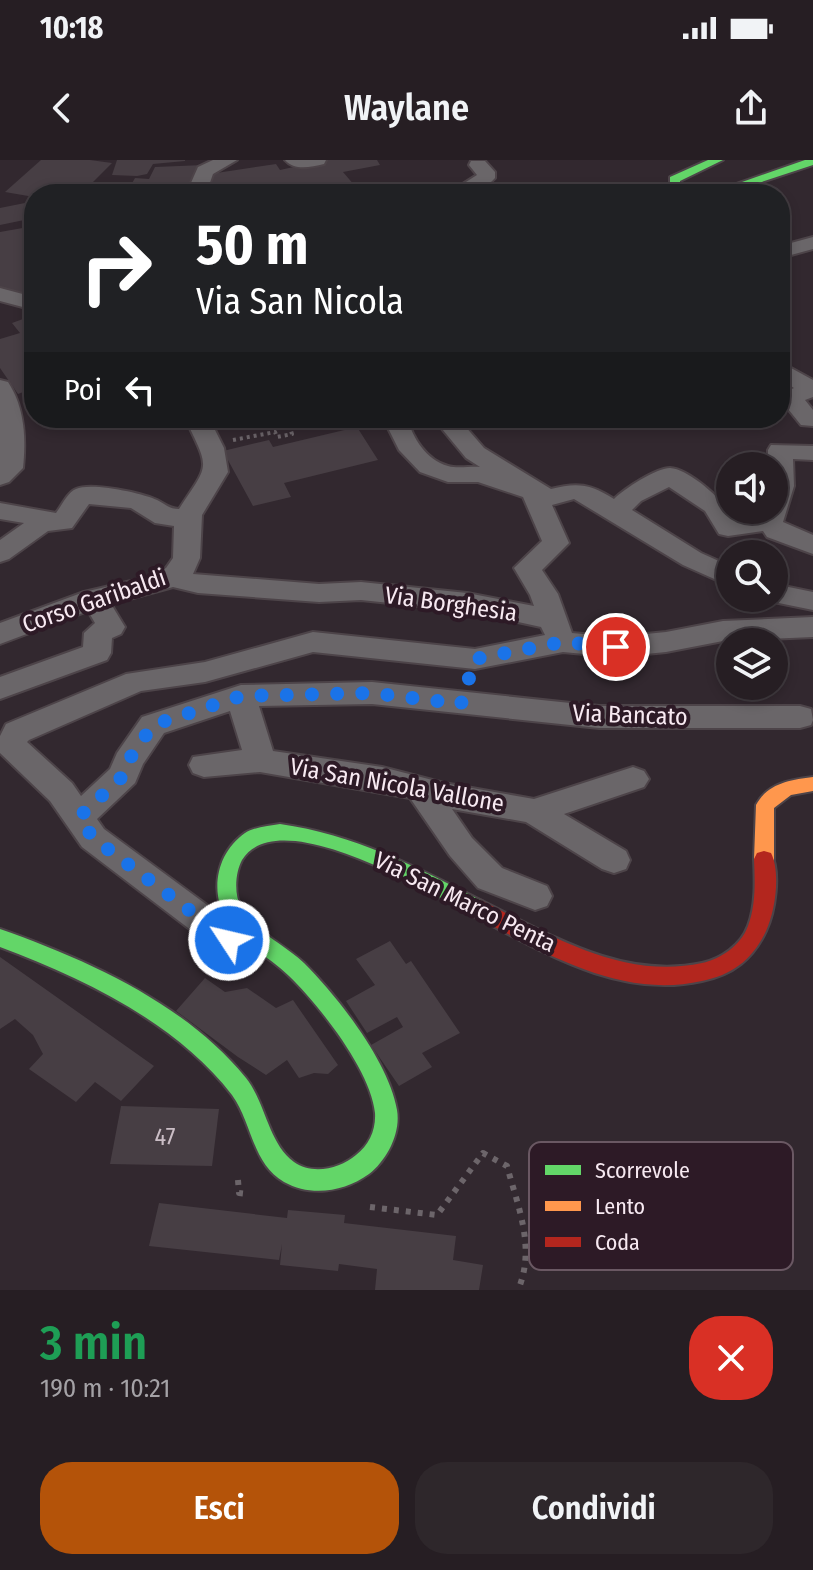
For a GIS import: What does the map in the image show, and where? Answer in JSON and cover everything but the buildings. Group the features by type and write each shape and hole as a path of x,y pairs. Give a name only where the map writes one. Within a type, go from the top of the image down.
{"street":[{"path":"282,160 304,163 317,160"},
{"path":"674,184 674,179 717,160"},
{"path":"203,184 205,171 223,161"},
{"path":"744,184 813,161"},
{"path":"475,184 486,178 486,172 478,165"},
{"path":"790,249 813,243"},
{"path":"0,294 24,301"},
{"path":"790,374 811,389 791,398 800,423"},
{"path":"0,387 9,406 14,441 11,468 0,477"},
{"path":"63,522 82,495 140,503 154,507 164,517 187,518 215,477 217,467 215,455 202,428"},
{"path":"398,428 412,451 440,471 482,475 517,490 532,489"},
{"path":"454,428 475,453 547,498 574,491 587,493 692,559 716,570"},
{"path":"780,452 813,453"},
{"path":"618,510 632,495 670,476 716,508"},
{"path":"229,940 93,838 61,792 11,745 8,737 136,681 205,672 313,642 475,659 557,631 544,594 527,568 556,543 532,489"},
{"path":"0,511 63,522"},
{"name":"Corso Garibaldi","path":"0,634 94,599 169,577 183,568 187,559 184,540 187,518"},
{"path":"0,553 42,523 63,522"},
{"path":"726,524 728,528 756,524"},
{"path":"771,524 776,531 813,545"},
{"name":"Via Borghesia","path":"169,577 198,584 319,593 361,591 467,602 616,647 666,642 723,631 813,627"},
{"path":"788,596 813,601"},
{"path":"0,654 9,684 97,653 98,633 111,627 94,599"},
{"path":"461,704 475,659"},
{"name":"Via Bancato","path":"79,817 124,775 128,761 153,725 241,696 372,693 599,717 800,717"},
{"name":"Via San Nicola Vallone","path":"241,696 260,760"},
{"name":"Via San Nicola Vallone","path":"204,765 260,760 382,779 534,811 614,860"},
{"name":"Via San Nicola Vallone","path":"534,811 633,779"},
{"name":"Via San Marco Penta","path":"0,938 90,976 207,1053 243,1091 270,1157 284,1172 328,1180 351,1174 371,1158 380,1144 386,1125 386,1107 380,1089 303,975 274,946 242,925 229,906 226,880 233,856 254,836 294,830 321,836 436,886 585,959 631,976 663,979 690,976 723,964 745,950 758,935 762,917 765,805 776,793 791,786 813,784"},
{"path":"420,788 461,847 490,878 535,896"}],"path":[{"path":"220,443 275,432 277,437 292,434 290,428"},
{"path":"361,1206 437,1215 483,1153 495,1159 507,1166 528,1251 525,1279 518,1290"},
{"path":"237,1168 239,1193 254,1194"}],"traffic: fast":[{"path":"674,184 674,179 717,160"},
{"path":"744,184 813,161"},
{"path":"0,938 89,975 174,1027 223,1068 240,1088 249,1101 269,1149 283,1168 294,1175 322,1180 344,1175 369,1159 378,1146 387,1118 382,1095 362,1056 321,997 296,969 235,917 226,888 235,855 253,837 280,832 313,836 388,863 475,907"}],"traffic: slow":[{"path":"764,859 765,805 786,788 813,784"}],"traffic: jam":[{"path":"475,907 590,962 620,972 650,977 681,977 712,970 729,962 752,939 762,910 764,859"}],"route":[{"path":"229,940 93,838 79,817 124,775 128,761 153,725 241,696 372,693 461,704 475,659 563,642 616,647"}]}
